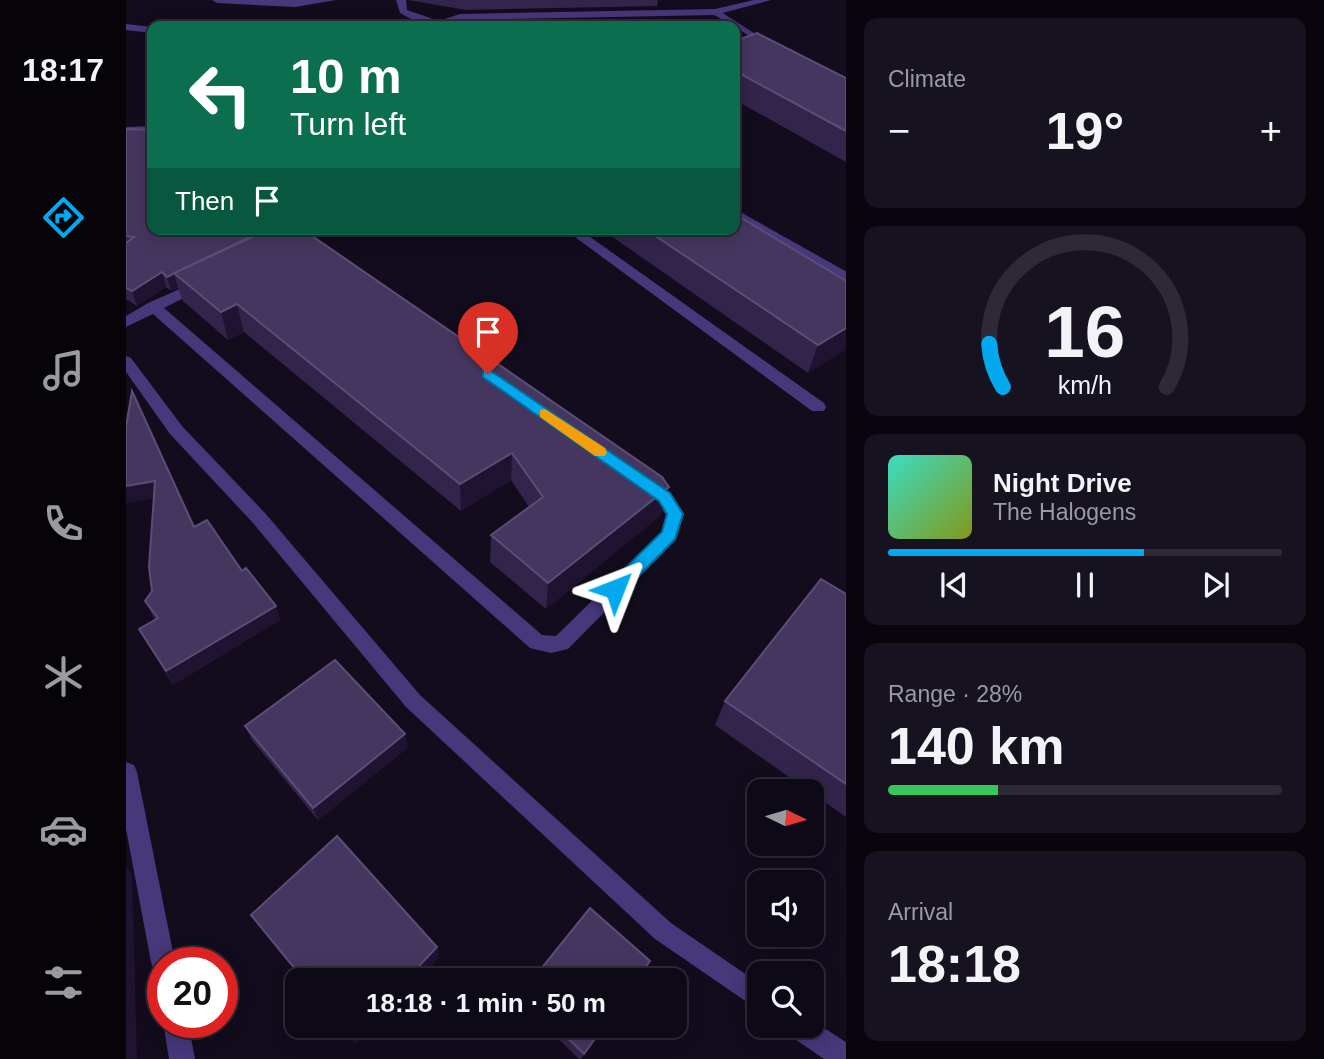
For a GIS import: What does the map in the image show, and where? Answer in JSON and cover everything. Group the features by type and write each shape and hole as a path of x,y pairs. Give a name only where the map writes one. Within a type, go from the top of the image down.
{"street":[{"path":"217,0 295,4 331,0"},
{"path":"401,0 403,11 424,21"},
{"path":"444,21 460,17 715,12 766,0"},
{"path":"715,12 728,21"},
{"path":"126,27 147,29"},
{"path":"740,29 785,54"},
{"path":"126,130 147,129"},
{"path":"740,216 846,278"},
{"path":"578,235 818,407"},
{"path":"126,322 211,279"},
{"path":"153,306 537,642 551,645 561,643 670,534 675,514 664,497 630,473"},
{"path":"126,361 176,430 259,518 413,701 663,931 747,990"},
{"path":"126,772 160,947"},
{"path":"178,1038 182,1059"},
{"path":"815,1038 846,1059"}],"building":[{"path":"757,33 846,78 846,131 740,74 740,39"},
{"path":"126,129 147,130 147,235 254,235 167,277 162,272 132,291 126,288 126,243 134,237 126,236"},
{"path":"740,217 846,281 846,328 818,345 654,235 740,235"},
{"path":"257,235 311,235 662,477 669,487 548,583 491,535 543,497 512,453 460,484 237,304 221,312 174,273"},
{"path":"132,391 194,527 207,520 242,571 246,568 276,606 166,671 139,629 158,618 145,601 152,591 149,567 155,481 126,486 126,427"},
{"path":"821,579 846,594 846,784 725,701"},
{"path":"335,660 405,734 313,808 245,726"},
{"path":"337,836 437,947 417,968 294,968 251,915"},
{"path":"590,908 650,961 645,968 542,968"},
{"path":"567,1038 595,1038 584,1054"}],"slow traffic":[{"path":"545,414 600,452"}],"route":[{"path":"488,374 664,497 675,514 670,534 615,589"}]}
